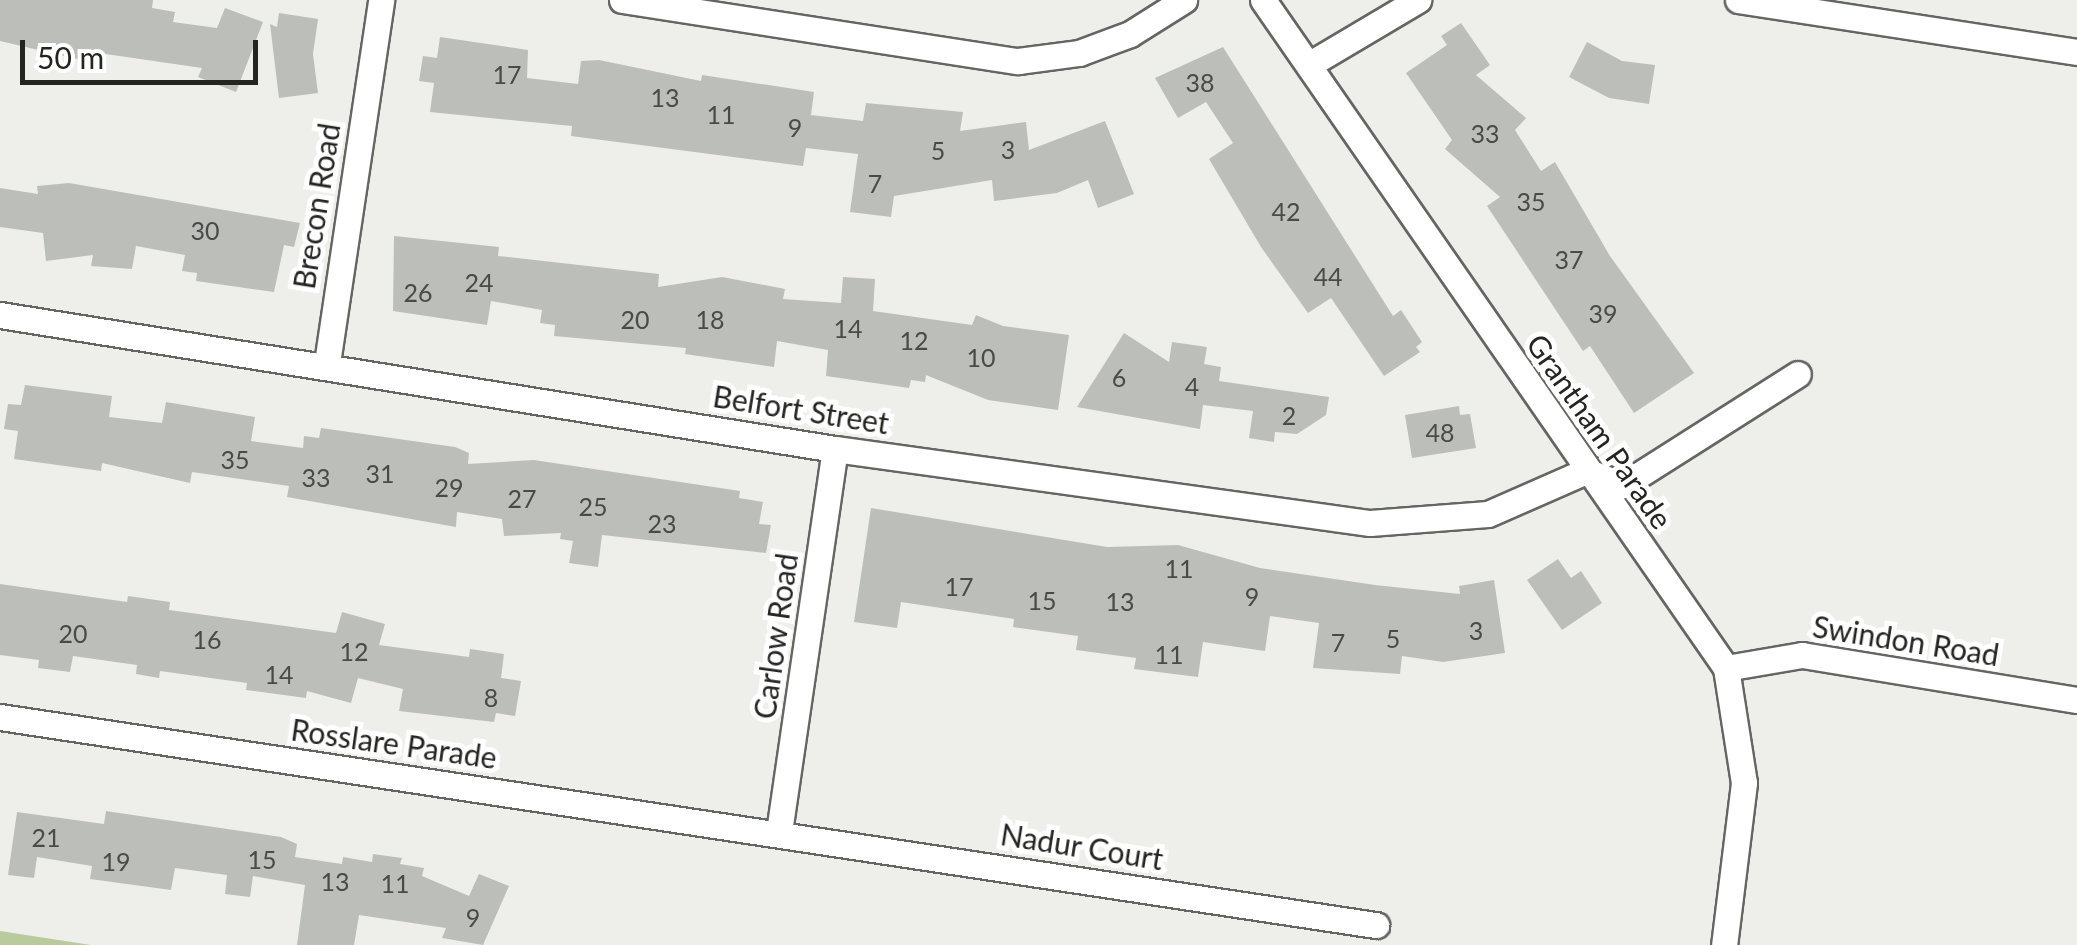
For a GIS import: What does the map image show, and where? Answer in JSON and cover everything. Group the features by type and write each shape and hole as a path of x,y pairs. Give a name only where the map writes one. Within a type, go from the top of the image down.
{"street":[{"name":"Brecon Road","path":"327,363 381,0"},
{"path":"622,0 1018,60 1096,46 1184,0"},
{"name":"Grantham Parade","path":"1262,0 1726,668 1744,783 1724,945"},
{"path":"1310,64 1418,0"},
{"path":"1738,0 2077,52"},
{"name":"Belfort Street","path":"0,315 327,363 835,449 1370,523 1488,514 1586,471"},
{"path":"1586,471 1623,485 1798,374"},
{"name":"Carlow Road","path":"778,832 835,449"},
{"name":"Swindon Road","path":"1726,668 1802,655 2077,700"},
{"name":"Rosslare Parade","path":"0,718 778,832"},
{"name":"Nadur Court","path":"778,832 1376,924"}],"green space":[{"path":"0,931 91,945 0,945"}],"building":[{"path":"0,0 153,0 152,8 175,12 173,22 217,28 225,8 263,22 236,92 198,77 202,68 92,52 90,62 0,41"},
{"path":"279,13 318,19 313,54 318,93 279,98 270,24 277,27"},
{"path":"1461,23 1490,65 1476,75 1526,118 1515,130 1541,171 1555,162 1610,256 1694,373 1634,413 1590,346 1583,351 1487,206 1500,197 1445,149 1452,140 1406,73 1447,45 1441,36"},
{"path":"440,37 528,50 527,78 578,84 581,61 599,60 701,81 702,75 814,92 811,115 863,121 866,103 963,112 960,131 1026,122 1029,150 1105,121 1134,194 1098,208 1088,180 1057,193 994,201 992,180 894,196 891,217 850,212 858,154 806,148 803,166 571,136 572,126 430,112 434,83 419,81 423,56 437,58"},
{"path":"1587,42 1622,61 1655,65 1649,104 1609,98 1569,77"},
{"path":"1223,47 1393,316 1401,310 1422,342 1416,347 1420,352 1384,376 1331,298 1308,313 1261,247 1209,159 1233,143 1206,102 1178,118 1155,78"},
{"path":"69,183 300,223 294,247 284,245 274,292 196,281 197,273 182,271 185,255 136,246 132,269 91,266 93,255 46,261 43,233 0,227 0,188 38,194 37,186"},
{"path":"394,236 499,247 498,256 659,274 658,287 722,277 785,289 783,299 841,303 843,277 875,279 873,311 972,325 976,315 1003,326 1069,335 1058,410 988,400 926,375 925,382 911,380 909,388 826,376 828,350 777,341 774,367 685,354 686,348 554,336 555,325 540,323 542,310 491,301 487,325 393,311"},
{"path":"1124,333 1169,362 1172,342 1207,347 1204,364 1221,367 1219,381 1329,397 1326,415 1297,434 1275,432 1274,442 1249,438 1253,411 1203,405 1200,429 1077,407"},
{"path":"25,385 112,396 109,417 162,423 166,402 255,417 251,441 303,448 304,436 319,438 321,428 455,447 469,453 468,464 534,460 740,491 739,498 763,502 759,524 771,525 766,553 602,535 598,567 569,563 573,541 560,539 561,533 504,536 502,519 457,512 456,527 287,497 289,486 192,472 190,483 102,463 101,471 14,459 18,431 4,429 8,404 21,405"},
{"path":"1459,406 1460,415 1470,414 1476,448 1412,458 1405,415"},
{"path":"871,508 1107,547 1178,545 1260,568 1375,585 1460,594 1459,586 1494,580 1505,653 1443,662 1402,656 1400,674 1313,668 1319,623 1270,616 1265,651 1203,642 1198,677 1134,669 1136,658 1076,650 1078,636 1013,627 1014,619 901,602 897,628 854,622"},
{"path":"1558,559 1571,578 1581,571 1602,603 1562,630 1527,580"},
{"path":"0,584 127,602 128,596 170,602 169,610 336,633 342,612 385,624 379,645 469,657 470,649 504,654 501,678 521,681 515,716 496,713 494,722 399,711 403,689 358,678 351,703 307,691 306,698 246,690 247,683 160,671 159,678 136,674 137,665 73,656 70,672 38,668 39,660 0,655"},
{"path":"106,811 281,837 297,844 295,857 342,864 343,857 372,862 373,854 402,858 400,864 424,868 422,876 469,896 479,874 509,886 483,945 442,938 446,928 359,915 354,945 297,945 305,885 253,876 250,897 225,894 227,875 175,868 171,890 90,879 92,866 37,857 34,878 8,875 17,812 104,824"}]}
